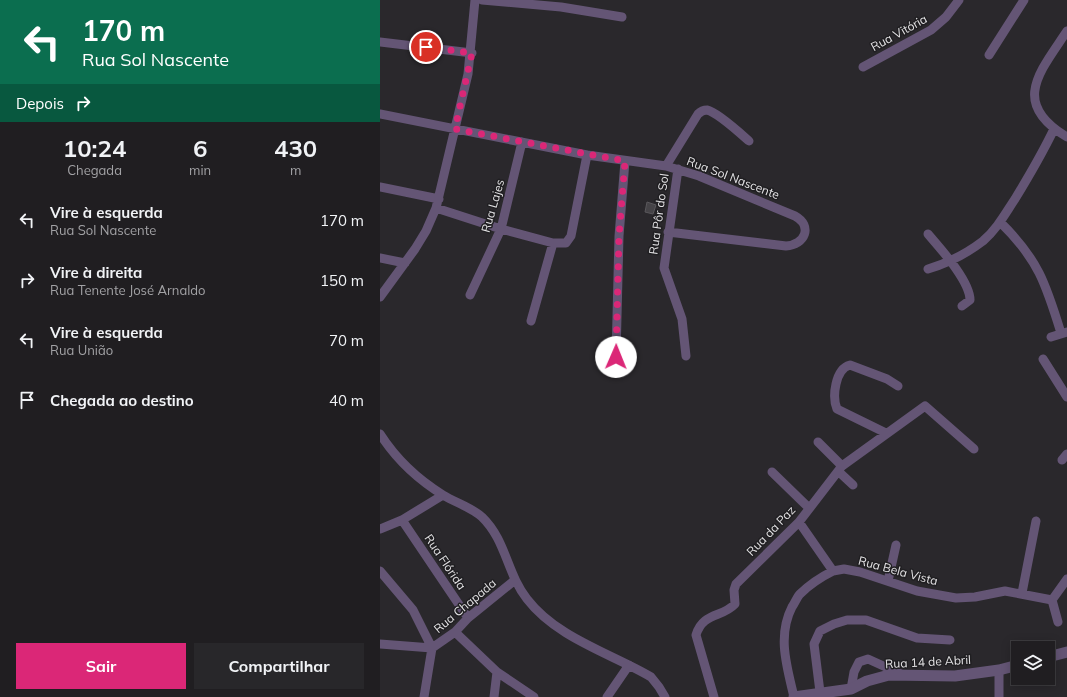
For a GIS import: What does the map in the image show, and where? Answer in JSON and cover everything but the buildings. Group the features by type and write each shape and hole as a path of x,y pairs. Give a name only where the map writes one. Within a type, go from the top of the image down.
{"street":[{"path":"380,297 426,231 438,203 472,53 475,0"},
{"path":"482,0 561,7 622,17"},
{"name":"Rua Vitória","path":"863,67 931,30 946,17 959,0"},
{"path":"989,55 1024,0"},
{"path":"1067,31 1037,79 1034,92 1037,107 1054,129 1067,137"},
{"path":"380,42 472,53"},
{"name":"Rua Pôr do Sol","path":"666,166 698,114 703,110 715,114 749,141"},
{"name":"Rua Sol Nascente","path":"380,114 587,155 678,169 699,176 795,216 805,224 805,234 801,241 796,244 786,246 668,232"},
{"path":"928,269 951,261 982,241 1000,222 1038,163 1054,129"},
{"name":"Rua Lajes","path":"470,295 501,229 522,142"},
{"path":"380,187 438,203 501,229 557,243 569,241 571,236 587,155"},
{"path":"616,357 619,236 625,161"},
{"name":"Rua Pôr do Sol","path":"678,169 664,268 678,305 686,356"},
{"path":"1000,222 1024,247 1035,263 1064,332 1050,337"},
{"path":"928,234 951,261 970,294 970,302 962,306"},
{"path":"531,321 557,243"},
{"path":"380,258 405,262"},
{"path":"1043,359 1067,397"},
{"path":"886,433 868,423 840,412 835,405 834,392 841,371 848,365 862,368 887,379 898,386"},
{"name":"Rua da Paz","path":"714,697 696,635 698,627 703,621 733,607 736,602 734,590 736,584 799,522 840,469 886,433 925,406 974,449"},
{"path":"380,434 400,461 419,478 443,495 476,512 486,522 497,535 515,580 526,598 542,616 562,631 651,677 665,697"},
{"path":"818,442 853,485"},
{"path":"772,472 809,508"},
{"path":"380,529 402,520 443,495"},
{"name":"Rua Flórida","path":"402,520 468,618"},
{"path":"1022,593 1036,521"},
{"path":"794,697 785,659 783,642 790,612 799,595 816,581 833,571 799,522"},
{"path":"888,581 896,545"},
{"name":"Rua Bela Vista","path":"833,571 844,569 888,581 917,591 956,598 975,597 1005,592 1022,593 1052,600"},
{"path":"380,571 413,610 432,648 424,697"},
{"path":"1058,622 1052,600 1067,579"},
{"name":"Rua Chapada","path":"380,644 432,648 456,632 468,618 515,580"},
{"path":"820,692 814,644 820,631 834,624 847,620 866,620 917,638 950,640"},
{"path":"456,632 497,672 534,697"},
{"path":"1055,655 1067,652"},
{"path":"851,689 854,672 859,662 868,658 901,674"},
{"path":"607,697 629,665"},
{"name":"Rua 14 de Abril","path":"794,697 820,692 836,692 851,689 867,681 889,675 956,676 1011,667"},
{"path":"999,670 999,697"},
{"path":"494,697 497,672"}],"route":[{"path":"426,47 472,53 455,129 625,161 617,273 616,357"}]}
